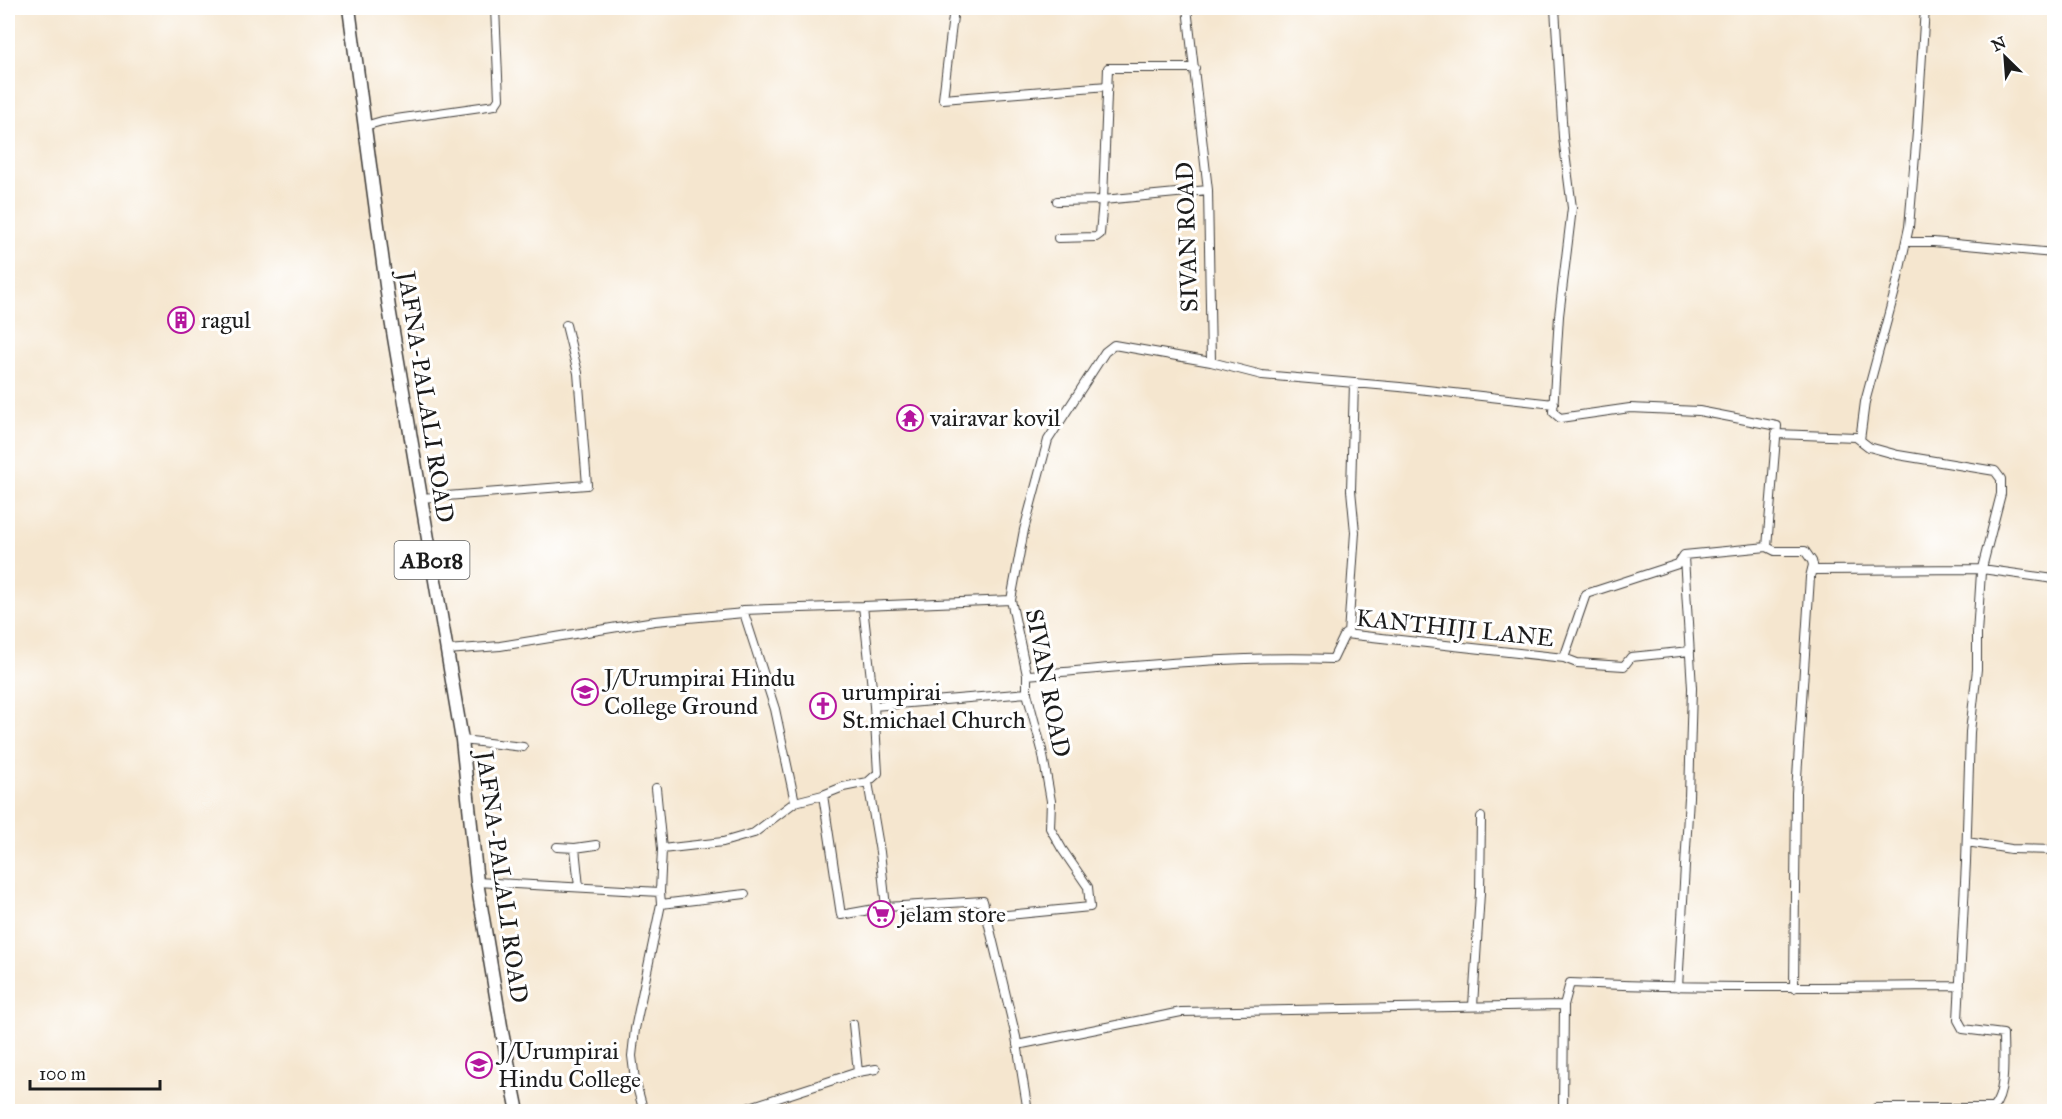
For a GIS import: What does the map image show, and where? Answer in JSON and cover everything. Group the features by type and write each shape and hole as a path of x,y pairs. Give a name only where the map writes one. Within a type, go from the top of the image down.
{"main road":[{"name":"JAFNA-PALALI ROAD","path":"349,8 389,308 462,740 477,882 518,1112"}],"street":[{"path":"365,126 381,121 495,105 499,99 495,8"},
{"path":"954,8 943,99 1108,86"},
{"name":"SIVAN ROAD","path":"987,917 1090,907 1089,886 1050,828 1051,801 1042,750 1027,693 1027,675 1011,600 1024,530 1048,440 1105,352 1114,345 1210,363 1208,190 1187,8"},
{"path":"1556,8 1563,137 1572,208 1559,316 1553,412 1560,418 1630,408 1699,411 1777,426 1767,547"},
{"path":"1860,440 1865,402 1896,288 1909,227 1925,8"},
{"path":"1058,238 1096,237 1100,234 1108,68 1195,68"},
{"path":"1057,201 1103,200 1208,190"},
{"path":"1906,242 2055,253"},
{"path":"421,498 587,485 578,373 566,325"},
{"path":"1210,363 1262,375 1554,404"},
{"path":"1348,634 1355,532 1351,490 1354,383"},
{"path":"1776,434 1856,437 1869,447 1898,455 1995,471 2001,479 2001,494 1982,569 1977,669 1970,732 1958,1020 1963,1029 2003,1034 2004,1061 1998,1102 1993,1108 1876,1108 1875,1112"},
{"name":"KANTHIJI LANE","path":"1027,675 1211,661 1294,657 1333,659 1346,634 1564,658 1586,594 1678,564 1684,555 1767,547 1775,551 1805,551 1813,565"},
{"path":"1678,987 1689,797 1692,688 1684,555"},
{"path":"1813,565 1815,570 1982,569 2055,579"},
{"path":"1794,988 1798,746 1806,656 1809,586 1813,565"},
{"path":"795,802 775,710 743,610 1011,600"},
{"path":"662,849 723,842 754,832 795,802 868,782 878,773 874,706 863,606"},
{"path":"447,650 500,646 655,621 744,613"},
{"path":"1564,658 1577,663 1624,666 1631,657 1690,651"},
{"path":"874,706 1027,693"},
{"path":"462,740 523,747"},
{"path":"868,782 886,907"},
{"path":"644,1112 635,1080 633,1056 635,1029 661,904 662,849 656,788"},
{"path":"823,795 840,915 886,907 982,901 1017,1045 1028,1112"},
{"path":"1473,1006 1480,893 1481,817"},
{"path":"1967,842 2011,849 2055,850"},
{"path":"557,847 575,848 597,845"},
{"path":"575,848 579,887"},
{"path":"477,882 660,892"},
{"path":"661,904 745,894"},
{"path":"1563,1112 1564,1005 1570,983 1794,988 1960,986"},
{"path":"1017,1045 1181,1012 1564,1005"},
{"path":"853,1024 858,1072"},
{"path":"735,1112 858,1072 876,1069"}],"place":[{"name":"ragul","path":"181,320"},
{"name":"vairavar kovil","path":"910,418"},
{"name":"J/Urumpirai Hindu College Ground","path":"585,692"},
{"name":"urumpirai St.michael Church","path":"823,706"},
{"name":"jelam store","path":"881,914"},
{"name":"J/Urumpirai Hindu College","path":"479,1065"}]}
